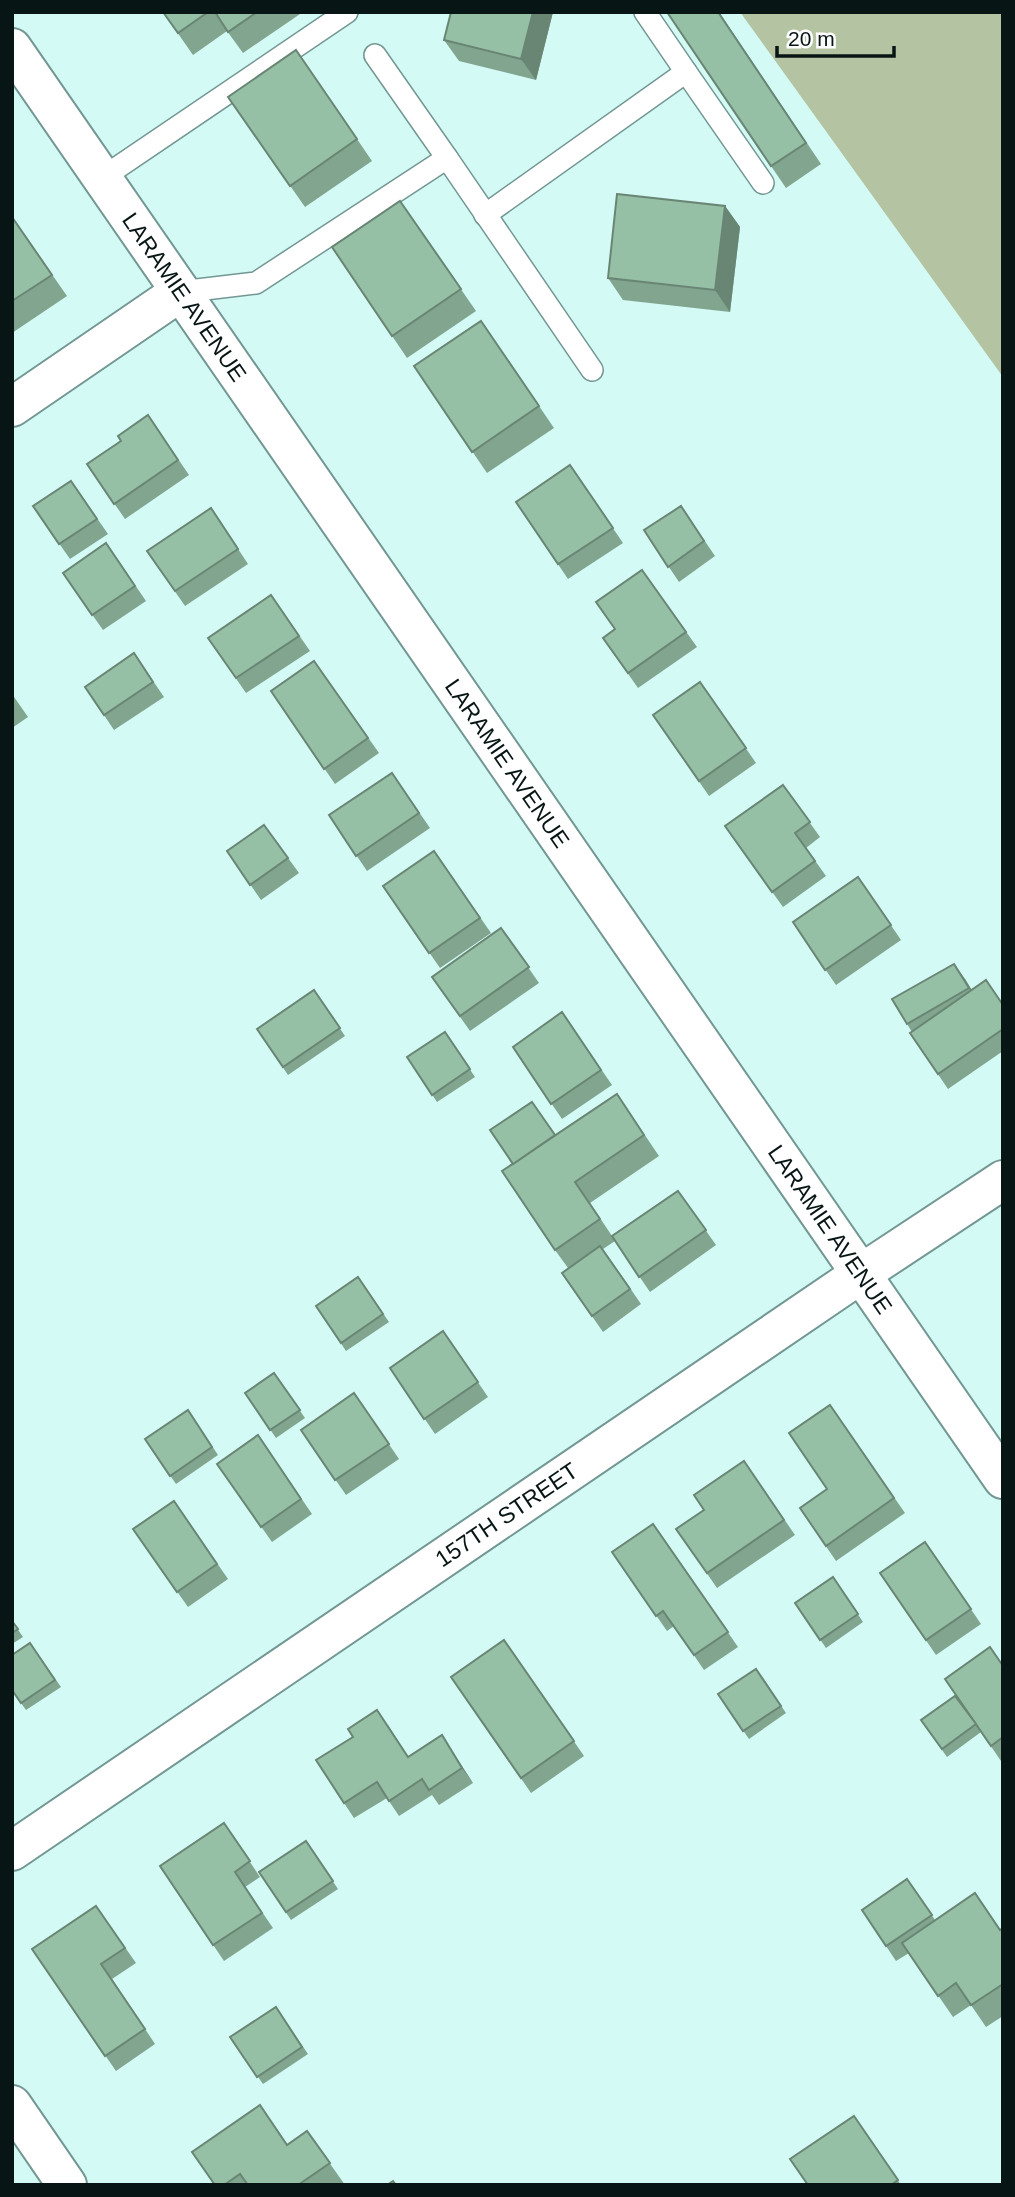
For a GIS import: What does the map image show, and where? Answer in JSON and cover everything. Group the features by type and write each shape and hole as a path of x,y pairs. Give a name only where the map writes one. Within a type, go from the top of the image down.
{"street":[{"name":"LARAMIE AVENUE","path":"14,53 1003,1479"},
{"path":"12,407 180,292"},
{"name":"157TH STREET","path":"12,1851 1003,1180"},
{"path":"12,2105 67,2185"}],"lane":[{"path":"102,178 346,12"},
{"path":"645,12 763,183"},
{"path":"375,55 592,370"},
{"path":"485,215 686,72"},
{"path":"180,292 256,283 447,159"}],"green space":[{"path":"740,12 1003,12 1003,377"}],"building":[{"path":"163,12 208,12 178,33"},
{"path":"215,12 257,12 228,32"},
{"path":"451,12 533,12 521,59 444,40"},
{"path":"667,12 718,12 806,143 771,166"},
{"path":"296,50 357,139 290,186 228,97"},
{"path":"617,194 725,206 715,290 608,278"},
{"path":"400,201 461,289 392,336 332,247"},
{"path":"12,217 52,275 12,301"},
{"path":"481,321 539,406 472,452 414,366"},
{"path":"148,415 178,460 114,504 87,464 121,441 118,436"},
{"path":"570,465 613,528 558,564 516,502"},
{"path":"71,481 97,519 59,544 33,506"},
{"path":"681,506 704,541 668,567 644,530"},
{"path":"211,508 238,549 175,591 147,551"},
{"path":"106,543 135,586 92,615 63,573"},
{"path":"642,570 686,632 628,673 603,638 615,629 596,602"},
{"path":"271,595 299,636 236,678 208,638"},
{"path":"134,653 153,682 104,715 85,687"},
{"path":"314,661 368,738 324,769 271,691"},
{"path":"700,682 746,748 699,781 653,715"},
{"path":"392,773 419,813 356,856 329,815"},
{"path":"783,785 810,822 795,833 815,861 772,892 725,826"},
{"path":"264,825 288,858 250,885 227,851"},
{"path":"434,851 480,918 429,953 383,886"},
{"path":"858,877 891,925 825,970 793,922"},
{"path":"501,928 529,967 460,1016 432,977"},
{"path":"954,964 969,988 907,1024 892,999"},
{"path":"986,980 1003,1005 1003,1029 938,1074 910,1033"},
{"path":"314,990 340,1028 283,1067 257,1029"},
{"path":"562,1012 601,1070 551,1104 513,1047"},
{"path":"445,1032 470,1069 432,1095 407,1057"},
{"path":"617,1094 644,1135 575,1182 600,1219 555,1250 502,1171"},
{"path":"532,1102 555,1135 513,1164 490,1130"},
{"path":"678,1191 706,1230 639,1277 612,1236"},
{"path":"600,1246 630,1289 592,1316 562,1273"},
{"path":"358,1277 383,1314 341,1343 316,1306"},
{"path":"443,1331 478,1382 424,1419 390,1368"},
{"path":"274,1373 300,1410 270,1430 245,1393"},
{"path":"354,1393 389,1444 335,1480 301,1430"},
{"path":"830,1405 894,1498 826,1546 800,1508 827,1489 789,1433"},
{"path":"188,1410 212,1447 170,1476 145,1439"},
{"path":"258,1435 301,1499 261,1527 217,1464"},
{"path":"744,1461 784,1520 707,1573 676,1529 704,1510 694,1495"},
{"path":"174,1501 217,1564 177,1592 133,1529"},
{"path":"653,1524 728,1632 694,1655 663,1611 656,1616 612,1552"},
{"path":"925,1542 971,1609 926,1640 880,1573"},
{"path":"833,1577 858,1614 820,1640 795,1603"},
{"path":"12,1621 18,1629 12,1633"},
{"path":"504,1640 574,1741 521,1778 451,1677"},
{"path":"30,1643 55,1680 21,1703 12,1690 12,1655"},
{"path":"990,1647 1003,1666 1003,1737 991,1746 945,1679"},
{"path":"756,1669 781,1706 743,1731 718,1694"},
{"path":"955,1696 976,1724 942,1749 921,1720"},
{"path":"377,1710 408,1757 442,1735 462,1768 429,1790 422,1779 389,1801 377,1782 344,1803 316,1760 353,1737 348,1729"},
{"path":"224,1823 250,1861 235,1872 262,1913 213,1945 160,1866"},
{"path":"306,1841 333,1881 286,1912 259,1872"},
{"path":"907,1879 932,1915 886,1946 862,1910"},
{"path":"975,1893 1000,1930 1003,1928 1003,1984 971,2005 956,1983 938,1996 902,1943"},
{"path":"96,1906 125,1948 101,1964 145,2029 105,2056 32,1949"},
{"path":"276,2007 302,2047 257,2077 230,2037"},
{"path":"260,2105 287,2145 307,2131 330,2163 298,2185 248,2185 240,2174 224,2185 215,2185 192,2152"},
{"path":"854,2116 898,2180 891,2185 808,2185 790,2159"}]}
